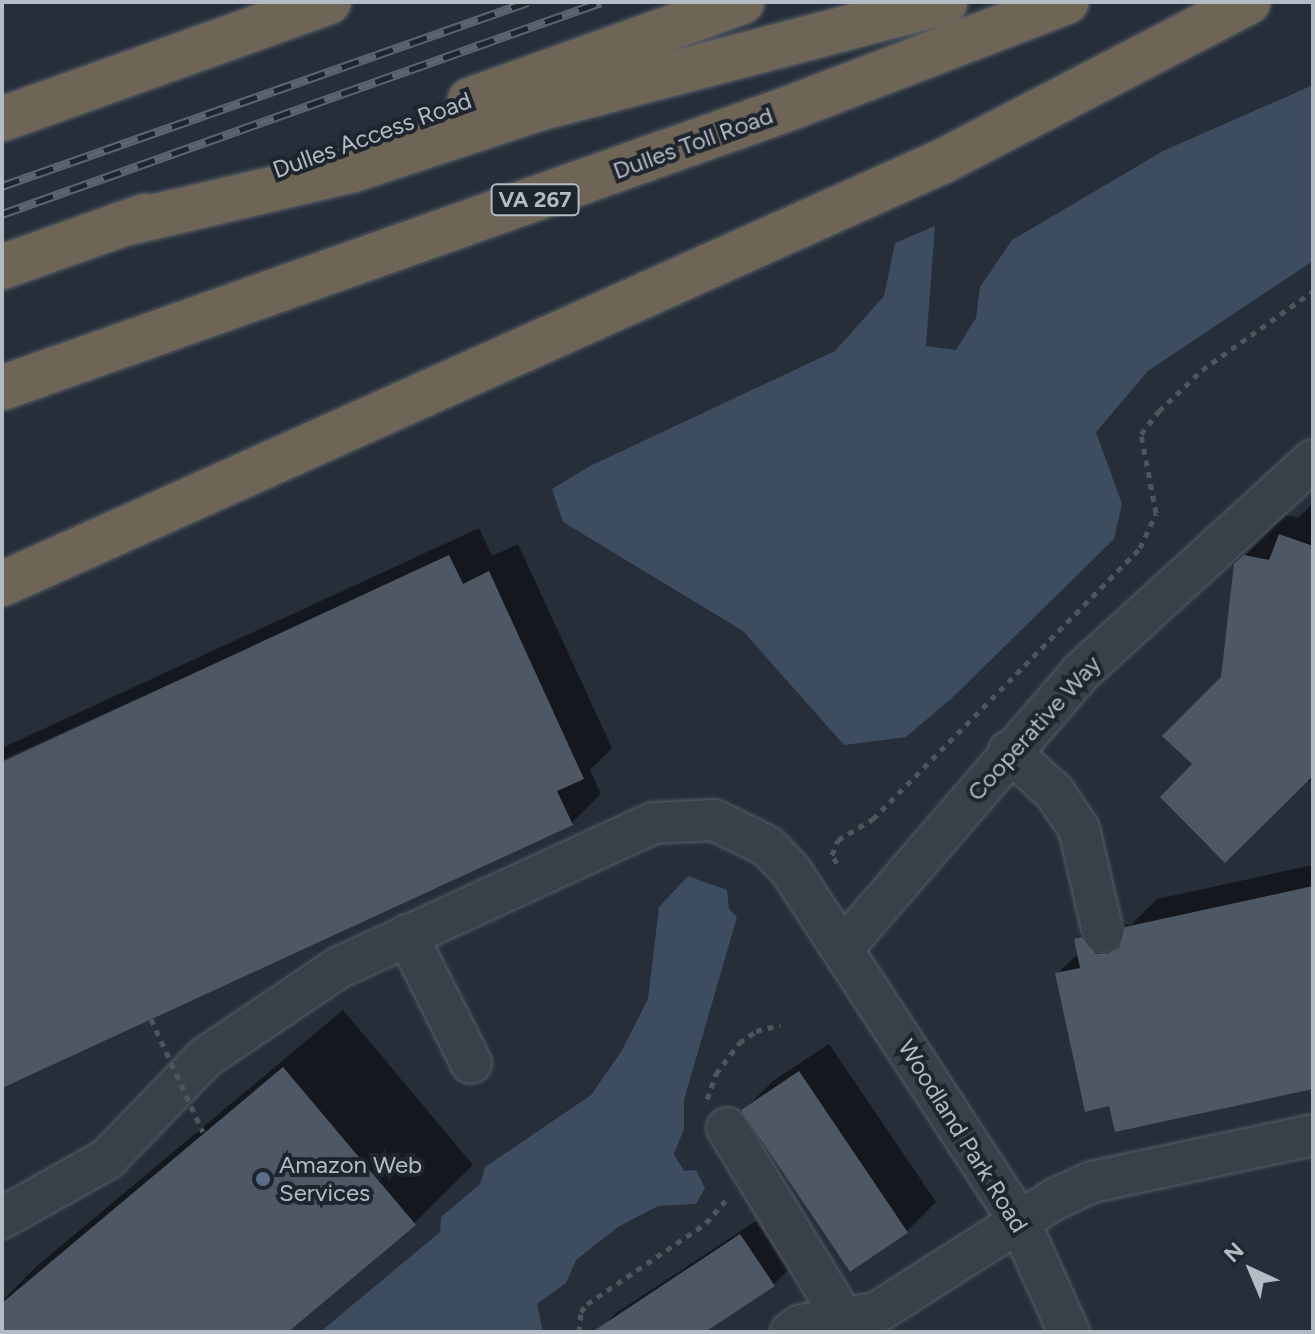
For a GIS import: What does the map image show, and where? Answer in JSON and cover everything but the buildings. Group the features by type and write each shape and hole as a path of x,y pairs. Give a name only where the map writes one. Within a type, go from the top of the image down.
{"highway":[{"path":"2,119 329,2"},
{"name":"Dulles Access Road","path":"2,267 742,2"},
{"path":"119,225 353,170 522,113 945,2"},
{"name":"Dulles Toll Road","path":"2,388 790,108 1066,2"},
{"path":"2,584 943,161 1248,2"}],"street":[{"name":"Cooperative Way","path":"843,948 1009,751 1081,672 1313,460"},
{"path":"1009,751 1055,793 1079,829 1103,932"},
{"name":"Woodland Park Road","path":"6,1206 107,1159 206,1057 322,978 407,935 562,847 653,823 694,818 732,824 779,857 843,948 1019,1221 1069,1332"},
{"path":"407,935 471,1063"},
{"path":"716,1119 832,1300 839,1326"},
{"path":"791,1332 839,1326 876,1313 1019,1221 1092,1182 1313,1135"}],"path":[{"path":"837,863 832,855 838,840 873,819 1140,548 1156,513 1141,434 1159,411 1202,370 1313,291"},
{"path":"151,1019 203,1132"},
{"path":"716,1119 709,1087 739,1043 756,1031 780,1025"},
{"path":"579,1332 587,1304 706,1223 724,1203 729,1188"}],"water":[{"path":"1313,85 1313,261 1148,371 1096,432 1122,504 1114,539 951,699 906,737 844,745 743,631 563,522 552,489 590,466 835,351 884,296 895,243 935,226 926,346 956,350 976,318 980,287 1012,240 1163,151"},
{"path":"688,876 727,890 729,909 737,917 684,1100 684,1129 674,1154 684,1171 696,1170 705,1188 696,1204 658,1206 618,1227 576,1260 566,1283 537,1304 543,1332 320,1332 440,1232 441,1217 480,1184 485,1167 591,1095 621,1052 648,999 659,907"}],"railway":[{"path":"2,186 528,2"},
{"path":"2,214 601,2"}],"place":[{"name":"Amazon Web Services","path":"263,1179"}]}
